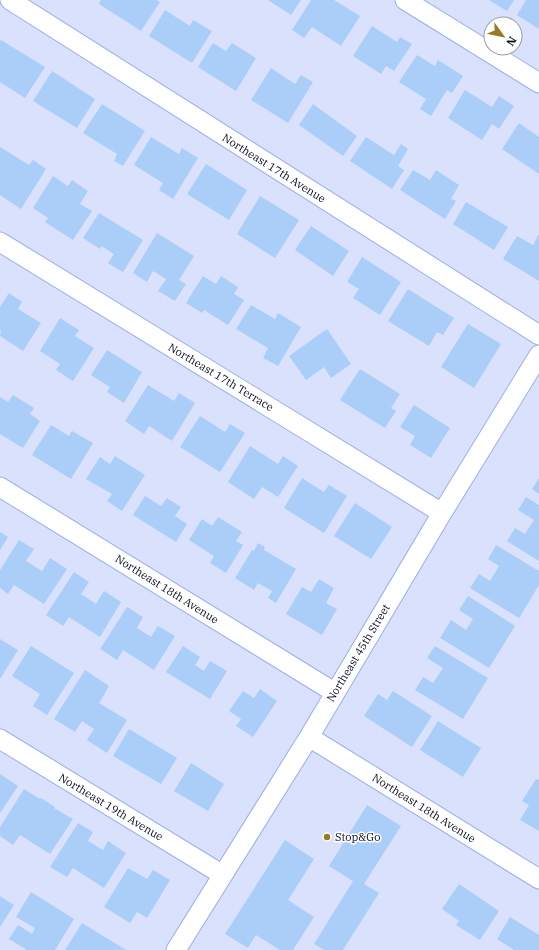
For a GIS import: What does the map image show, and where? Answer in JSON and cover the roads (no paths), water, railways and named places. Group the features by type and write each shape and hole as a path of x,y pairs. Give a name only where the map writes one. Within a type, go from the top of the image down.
{"street":[{"name":"Northeast 17th Avenue","path":"10,0 539,336"},
{"path":"404,0 539,83"},
{"name":"Northeast 17th Terrace","path":"0,242 442,512"},
{"name":"Northeast 45th Street","path":"176,950 309,737 334,692 442,512 539,355"},
{"name":"Northeast 18th Avenue","path":"0,486 334,692"},
{"name":"Northeast 18th Avenue","path":"309,737 539,879"},
{"name":"Northeast 19th Avenue","path":"0,739 223,874"}],"place":[{"name":"Stop&Go","path":"327,837"}]}
